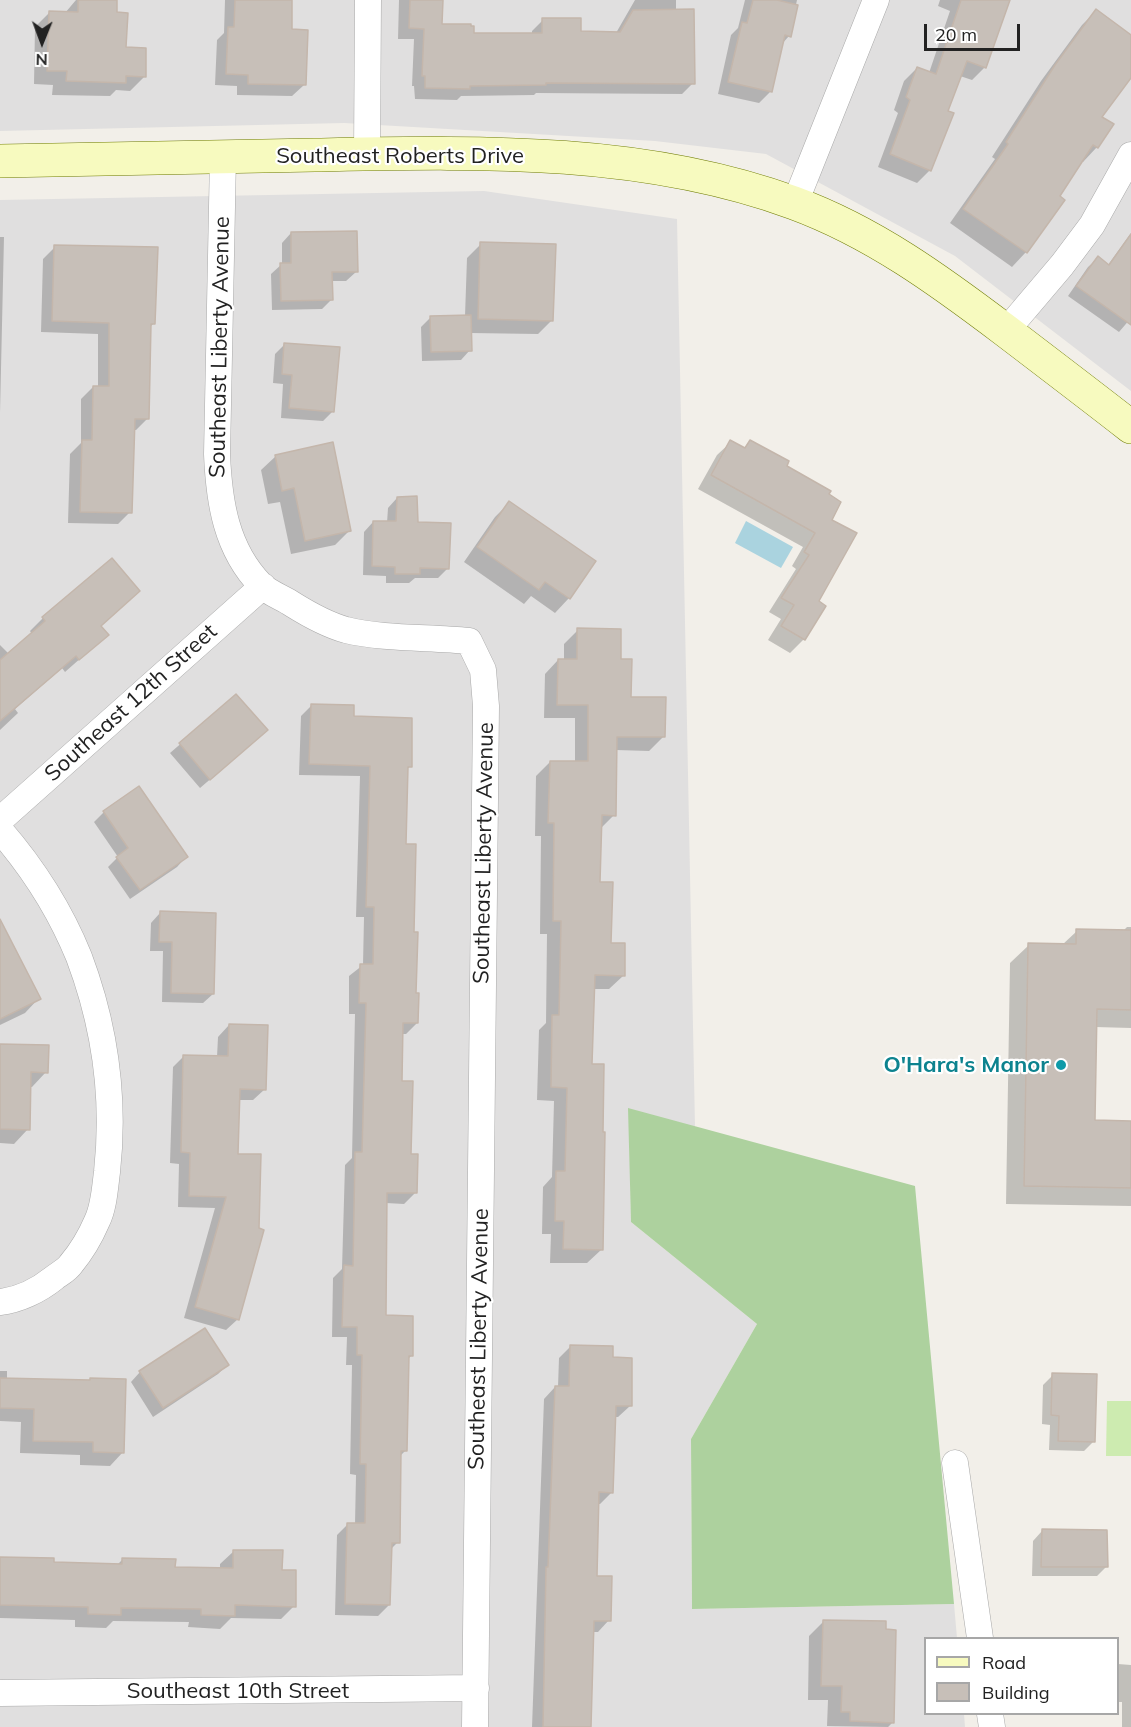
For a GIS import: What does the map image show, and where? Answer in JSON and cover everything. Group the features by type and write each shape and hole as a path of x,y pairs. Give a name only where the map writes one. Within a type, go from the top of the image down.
{"street":[{"path":"367,154 368,0"},
{"path":"795,203 876,0"},
{"name":"Southeast Roberts Drive","path":"0,161 367,154 496,154 633,163 730,183 795,203 853,230 913,263 957,293 1131,427"},
{"path":"1006,331 1062,265 1092,225 1131,155"},
{"name":"Southeast Liberty Avenue","path":"223,157 217,454 219,492 228,529 240,558 263,586 305,611 345,630 385,636 469,641 483,670 486,718 475,1727"},
{"name":"Southeast 12th Street","path":"0,820 263,586"},
{"path":"0,830 43,887 67,930 92,995 108,1070 110,1119 105,1185 98,1220 71,1265 42,1287 0,1302"},
{"path":"956,1463 980,1637"},
{"name":"Southeast 10th Street","path":"0,1693 476,1689"}],"shaded area":[{"path":"0,0 1131,0 1131,391 955,256 766,154 655,141 344,123 0,131"},
{"path":"484,191 677,219 695,1127 629,1109 631,1222 757,1324 691,1439 692,1609 954,1604 957,1637 924,1637 924,1715 964,1715 965,1727 0,1727 0,200"}],"green space":[{"path":"628,1108 915,1186 954,1604 692,1609 691,1439 757,1324 631,1222"},
{"path":"1107,1401 1131,1401 1131,1456 1106,1456"}],"water":[{"path":"746,521 793,547 781,568 735,543"}],"building":[{"path":"78,0 117,0 117,12 128,13 126,47 146,48 146,77 126,76 126,83 66,81 67,71 47,71 49,11 78,12"},
{"path":"235,0 292,0 292,29 308,30 306,85 248,84 248,75 226,74 228,27 234,27"},
{"path":"410,0 443,0 442,24 471,24 474,26 474,33 542,33 542,18 581,18 581,31 620,32 633,10 694,9 695,84 546,83 546,85 470,86 470,89 425,88 425,76 422,76 424,29 409,28"},
{"path":"753,0 777,0 798,5 791,37 785,35 772,92 728,82 742,22 747,23"},
{"path":"961,0 1010,0 986,68 967,61 948,111 954,113 931,171 890,154 910,100 906,97 917,67 936,74"},
{"path":"1096,9 1131,35 1131,78 1102,117 1114,124 1098,148 1093,145 1060,196 1065,200 1027,253 963,209 1008,144 1006,142 1055,65"},
{"path":"357,231 358,272 332,272 333,300 281,301 280,263 291,263 291,232"},
{"path":"1131,234 1131,325 1076,286 1098,256 1109,265"},
{"path":"480,242 556,244 553,321 478,319"},
{"path":"54,245 158,247 155,324 151,324 149,419 135,419 132,513 80,512 82,440 92,440 93,386 109,386 109,323 52,321"},
{"path":"471,315 472,351 431,352 430,316"},
{"path":"284,343 340,347 334,412 289,408 292,375 282,374"},
{"path":"730,440 745,448 750,440 789,461 787,466 831,491 829,494 841,502 832,520 857,533 819,601 826,606 805,640 781,626 794,605 781,598 809,555 804,552 815,533 711,475"},
{"path":"333,442 351,531 305,541 294,488 282,491 275,455"},
{"path":"417,496 418,522 451,523 449,569 420,568 420,574 395,574 395,567 372,566 373,521 396,521 397,497"},
{"path":"509,501 596,561 570,599 545,582 539,590 477,547"},
{"path":"112,558 140,591 101,626 109,635 79,660 76,656 0,721 0,660 45,621 42,617"},
{"path":"577,628 621,629 621,659 632,659 631,697 666,697 665,737 617,737 616,816 602,815 600,882 613,882 611,943 625,943 625,976 595,975 592,1064 604,1064 603,1250 563,1249 564,1221 555,1221 556,1171 565,1171 567,1088 551,1087 552,1015 559,1015 561,921 553,921 554,823 548,823 550,761 588,761 588,705 557,705 558,659 577,659"},
{"path":"236,694 268,730 210,780 179,743"},
{"path":"311,704 354,705 354,716 412,718 412,767 408,767 406,844 416,844 414,932 418,932 416,993 419,993 418,1023 403,1023 402,1081 413,1081 411,1154 418,1154 417,1193 387,1193 386,1315 413,1316 413,1356 409,1356 407,1451 401,1451 400,1543 392,1543 390,1605 345,1604 347,1523 365,1523 366,1464 360,1464 362,1355 357,1355 357,1327 342,1327 344,1265 353,1266 355,1152 362,1152 366,1003 359,1003 360,964 373,964 374,907 366,907 370,766 309,764"},
{"path":"139,786 188,857 140,890 116,857 128,848 103,811"},
{"path":"160,911 216,913 214,994 171,993 172,942 159,942"},
{"path":"0,919 41,999 0,1019"},
{"name":"O'Hara's Manor","path":"1076,929 1131,930 1131,1010 1097,1009 1095,1120 1131,1121 1131,1188 1024,1186 1028,943 1076,944"},
{"path":"229,1024 268,1025 266,1090 240,1089 238,1154 261,1154 259,1228 264,1230 239,1320 195,1307 226,1197 189,1196 190,1153 181,1152 183,1055 228,1056"},
{"path":"0,1044 49,1045 48,1073 31,1072 30,1130 0,1129"},
{"path":"205,1328 229,1365 163,1408 139,1371"},
{"path":"570,1345 613,1346 613,1357 632,1358 632,1406 616,1406 613,1493 599,1492 597,1576 612,1576 611,1621 594,1621 591,1727 543,1727 546,1567 548,1567 555,1386 569,1386"},
{"path":"1052,1373 1097,1374 1095,1442 1058,1441 1059,1416 1051,1415"},
{"path":"0,1378 126,1379 124,1453 93,1452 93,1442 33,1441 34,1409 0,1408"},
{"path":"1042,1529 1107,1530 1108,1567 1041,1567"},
{"path":"233,1550 283,1550 282,1570 296,1570 296,1607 235,1605 235,1616 201,1615 201,1609 121,1608 121,1615 88,1614 88,1607 0,1605 0,1557 54,1558 54,1562 122,1564 122,1558 176,1559 175,1567 233,1568"},
{"path":"823,1620 886,1621 886,1629 896,1630 894,1723 850,1721 850,1712 841,1712 842,1686 821,1686"}],"place":[{"name":"O'Hara's Manor","path":"1061,1065"}]}
